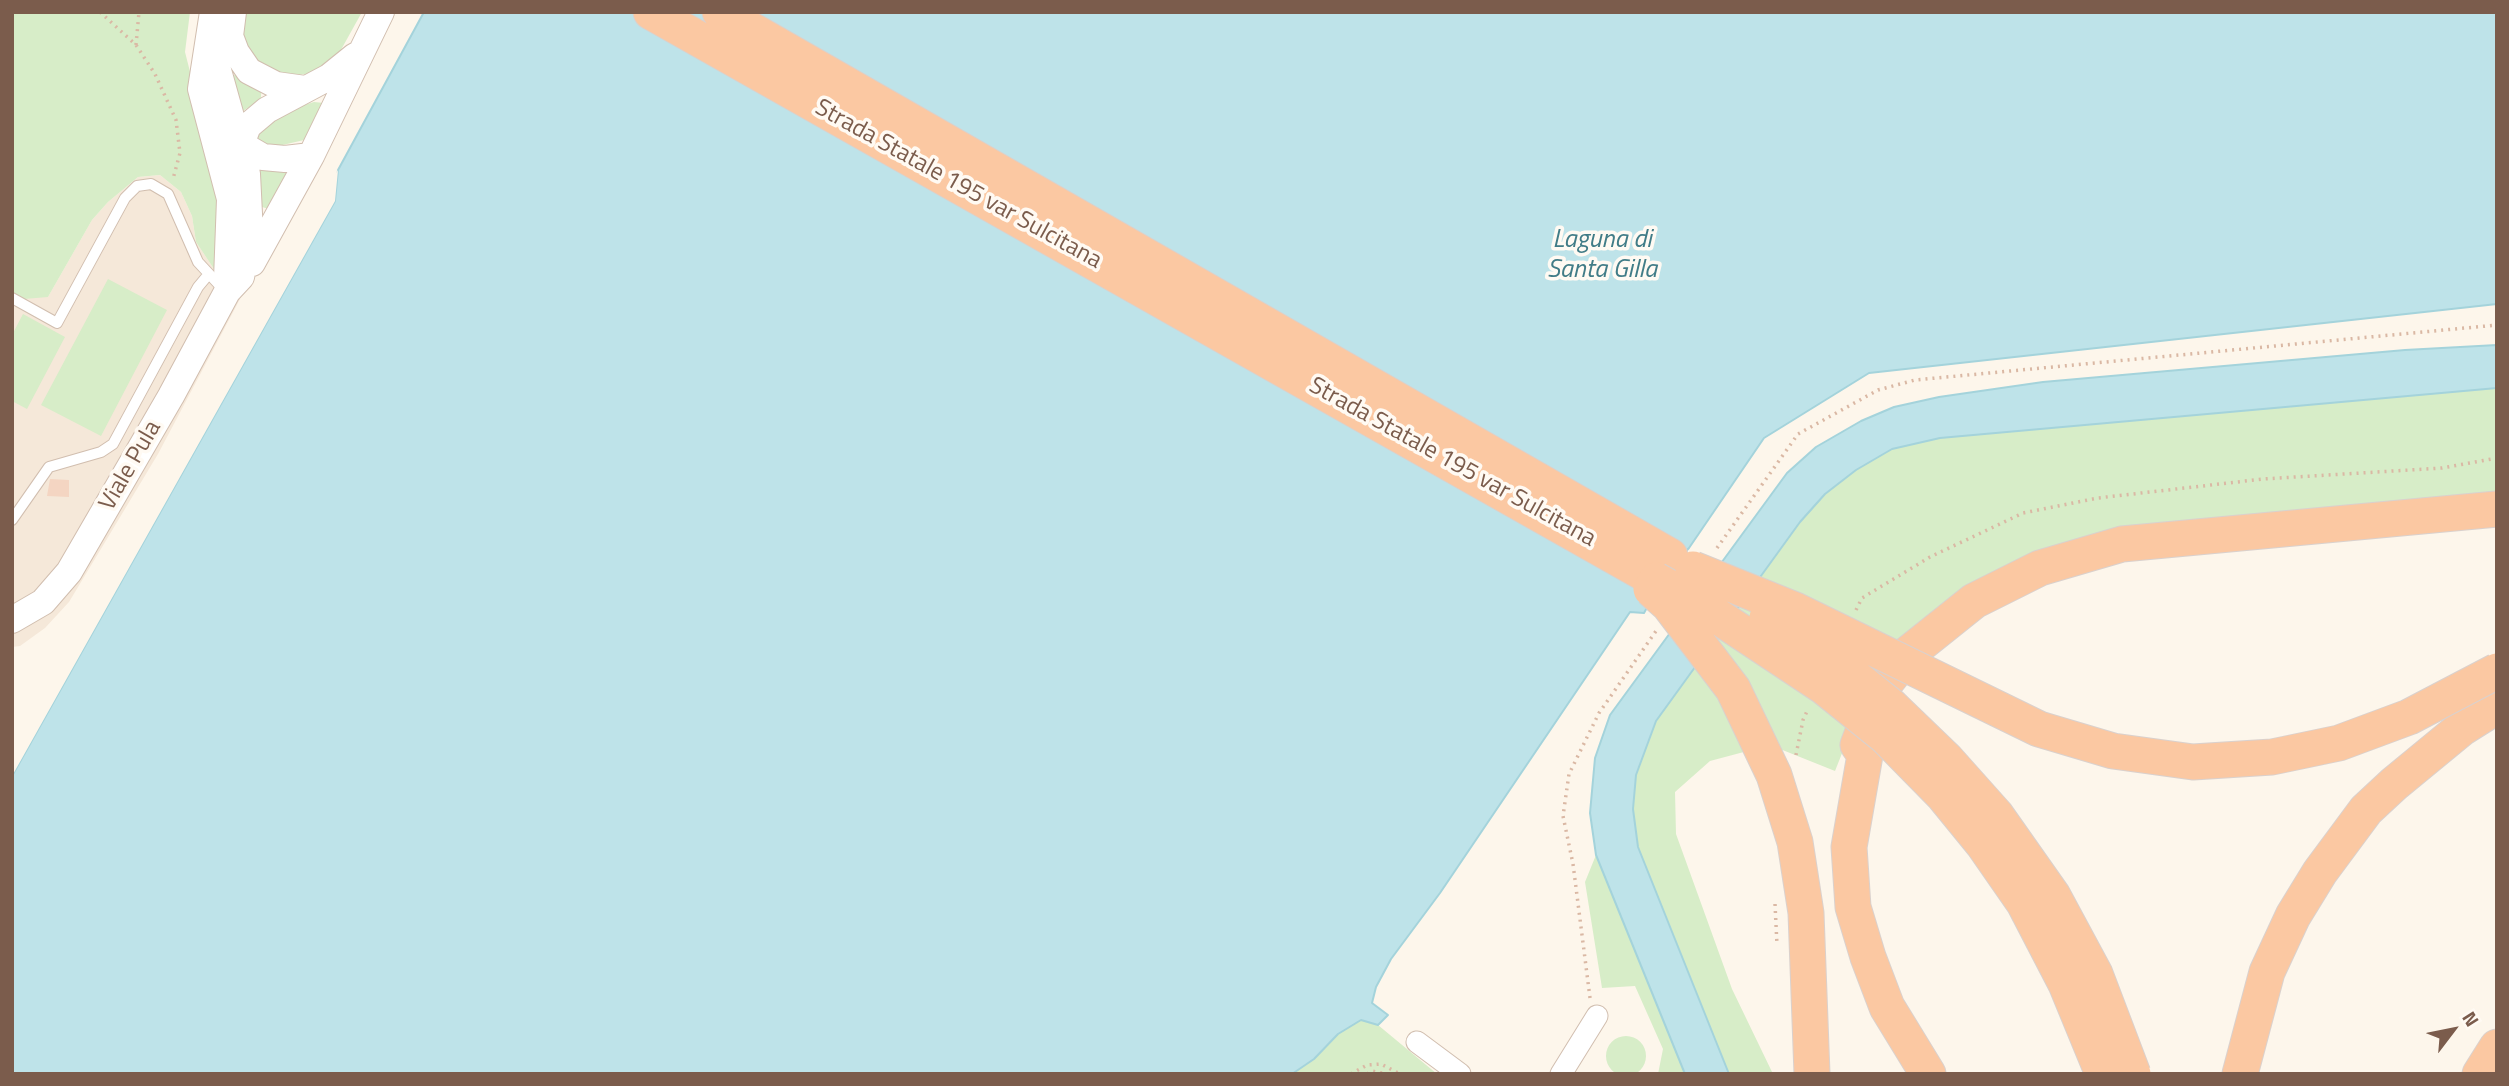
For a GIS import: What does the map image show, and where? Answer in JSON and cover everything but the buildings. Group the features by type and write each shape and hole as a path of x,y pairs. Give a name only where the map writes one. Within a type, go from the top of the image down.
{"highway":[{"name":"Strada Statale 195 var Sulcitana","path":"651,12 1609,552 1696,603 1824,687 1886,737 1942,795 1983,844 2024,903 2066,984 2103,1074"},
{"name":"Strada Statale 195 var Sulcitana","path":"720,12 1705,559 1892,707 1946,759 1988,806 2059,907 2095,974 2133,1074"},
{"path":"1928,1074 1887,1007 1853,907 1849,847 1864,755 1858,745 1878,692 1909,653 1974,601 2040,568 2122,544 2497,509"},
{"path":"1609,552 1669,605 1733,689 1774,775 1795,842 1806,913 1812,1074"},
{"path":"1705,559 1795,610 2039,729 2113,751 2193,762 2273,757 2339,743 2409,717 2497,671"},
{"path":"2240,1074 2267,972 2293,916 2349,831 2394,784 2462,728 2497,706"},
{"path":"2480,1074 2497,1047"}],"street":[{"path":"213,12 201,89 230,199 225,281"},
{"path":"233,12 230,36 236,52 249,71 276,85 305,89"},
{"path":"225,281 252,262 311,156 359,52 381,12"},
{"path":"209,38 239,144 251,206 250,234 225,281"},
{"path":"229,242 239,228 236,161 239,144 248,126 267,110 340,70 359,52"},
{"path":"204,69 216,105 239,144 263,157 285,159 311,156"},
{"name":"Viale Pula","path":"12,620 43,602 69,572 171,396 225,281"},
{"path":"1561,1074 1597,1016"},
{"path":"1417,1042 1460,1074"}],"lane":[{"path":"12,298 57,323 125,198 137,186 151,184 168,194 198,262 225,281"},
{"path":"12,520 49,467 101,452 113,443 198,287 225,281"}],"path":[{"path":"100,12 136,45 155,74 176,120 180,153 168,194"},
{"path":"136,45 139,12"},
{"path":"1705,559 1798,434 1878,390 1915,380 2497,325"},
{"path":"1856,610 1862,598 1930,556 2023,513 2098,498 2263,479 2442,468 2497,458"},
{"path":"1597,1016 1588,992 1586,950 1563,816 1569,774 1599,713 1659,628"},
{"path":"1795,761 1803,720 1809,708"},
{"path":"1774,897 1778,950"},
{"path":"1350,1074 1367,1065 1381,1064 1400,1074"},
{"path":"1367,1074 1372,1071 1387,1074"}],"shaded area":[{"path":"160,175 181,192 192,216 196,242 216,272 240,299 158,454 69,602 45,628 20,646 12,647 12,293 48,297 92,220 108,202 138,177"}],"green space":[{"path":"12,12 190,12 185,52 221,194 216,272 196,242 192,216 181,192 160,175 138,177 108,202 92,220 48,297 24,299 12,293"},
{"path":"240,12 362,12 337,57 311,73 299,75 272,72 259,62 245,45"},
{"path":"234,75 246,78 261,92 261,99 243,111 240,109 231,79"},
{"path":"314,102 324,103 304,140 274,147 264,145 256,137 278,113"},
{"path":"255,167 290,167 269,209 262,207"},
{"path":"108,279 167,310 101,436 41,405"},
{"path":"23,314 65,337 27,409 12,401 12,335"},
{"path":"2497,388 2497,496 2113,531 1873,675 1835,771 1770,745 1710,761 1675,792 1676,834 1732,989 1773,1074 1729,1074 1638,847 1633,809 1636,775 1655,721 1800,522 1825,494 1856,470 1892,449 1940,438"},
{"path":"1596,855 1685,1074 1658,1074 1663,1049 1635,986 1602,988 1585,882"},
{"path":"1361,1020 1378,1025 1437,1074 1292,1074 1314,1059 1338,1034"},
{"path":"1626,1036 1634,1037 1640,1042 1645,1048 1645,1064 1640,1070 1634,1075 1626,1076 1618,1075 1612,1070 1607,1064 1606,1056 1607,1048 1612,1042 1618,1037"}],"water":[{"name":"Laguna di Santa Gilla","path":"424,12 2497,12 2497,304 1869,373 1764,438 1689,548 1666,573 1644,613 1630,612 1440,893 1391,959 1376,987 1372,1003 1388,1015 1378,1025 1361,1020 1338,1034 1314,1059 1292,1074 12,1074 12,776 335,201 338,170"},
{"path":"2497,345 2497,388 1940,438 1892,449 1856,470 1825,494 1800,522 1656,721 1636,775 1633,809 1638,847 1729,1074 1685,1074 1596,855 1590,813 1595,758 1610,715 1787,473 1816,447 1861,421 1894,407 1939,397 2043,382 2405,350"}],"pier":[{"path":"338,170 335,201 12,776 12,769 332,200 334,177"}]}
